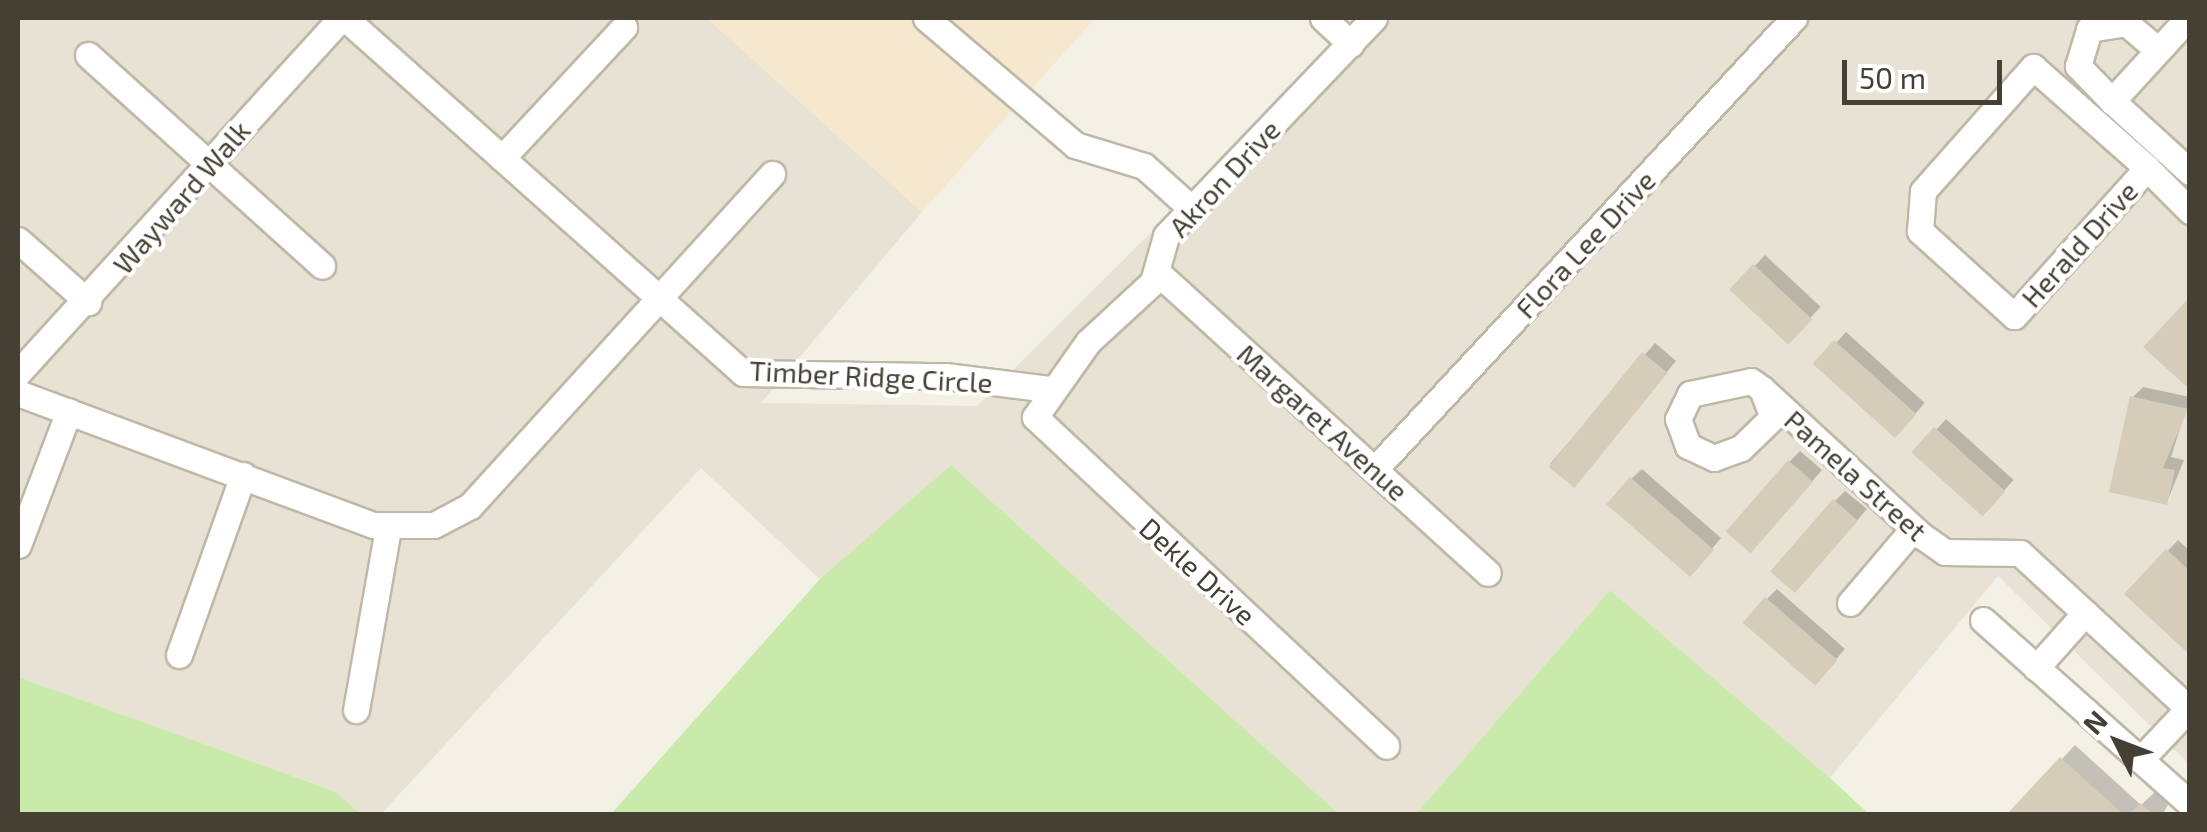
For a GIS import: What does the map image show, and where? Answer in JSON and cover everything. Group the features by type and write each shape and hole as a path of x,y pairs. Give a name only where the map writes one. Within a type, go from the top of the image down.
{"street":[{"name":"Timber Ridge Circle","path":"343,18 743,373 945,376 1050,389"},
{"name":"Wayward Walk","path":"18,373 88,302 343,18"},
{"path":"926,18 1042,122 1075,145 1144,166 1192,209"},
{"path":"1322,18 1350,44"},
{"name":"Akron Drive","path":"1050,389 1157,272 1166,236 1374,18"},
{"path":"2112,101 2188,18"},
{"name":"Flora Lee Drive","path":"1375,469 1785,21"},
{"path":"2158,50 2126,22 2089,30 2078,66 2190,172"},
{"path":"502,158 624,27"},
{"path":"88,55 322,266"},
{"name":"Herald Drive","path":"2147,168 2014,316 1920,231 1922,191 2034,67 2147,168 2190,212"},
{"path":"18,393 388,528 434,525 470,506 772,174"},
{"path":"18,240 88,302"},
{"name":"Margaret Avenue","path":"1157,272 1488,573"},
{"name":"Dekle Drive","path":"1050,389 1036,417 1050,437 1386,746"},
{"name":"Pamela Street","path":"1762,390 1914,528 1954,557 1995,546 2020,553 2189,710"},
{"path":"18,545 70,412"},
{"path":"179,655 243,475"},
{"path":"356,710 388,528"},
{"path":"1850,604 1914,528"},
{"path":"2036,668 2085,613"},
{"path":"1983,620 2190,804"},
{"path":"2140,760 2189,710"}],"shaded area":[{"path":"18,18 707,18 922,212 761,403 977,406 1366,18 2189,18 2189,764 1998,576 1830,778 1610,590 1416,814 1339,814 951,465 823,582 701,468 381,814 361,814 334,791 18,677"},
{"path":"707,18 1095,18 922,212"}],"green space":[{"path":"951,465 1339,814 611,814 820,579"},
{"path":"1610,590 1830,778 1869,814 1416,814"},
{"path":"18,677 334,791 361,814 18,814"}],"building":[{"path":"1753,264 1812,319 1788,345 1729,290"},
{"path":"2190,297 2190,386 2188,388 2143,347"},
{"path":"1834,340 1916,414 1895,438 1813,364"},
{"path":"1642,352 1668,373 1575,488 1549,467"},
{"path":"2130,396 2188,409 2163,468 2175,470 2167,505 2109,492"},
{"path":"1934,427 2005,491 1983,517 1911,452"},
{"path":"1788,460 1813,482 1751,553 1726,532"},
{"path":"1630,477 1714,550 1690,577 1606,504"},
{"path":"1833,499 1858,521 1795,593 1770,571"},
{"path":"2166,549 2190,571 2190,655 2124,594"},
{"path":"1765,597 1837,660 1815,686 1743,623"},
{"path":"2060,757 2123,814 2007,814"},
{"path":"2140,803 2153,814 2129,814"}]}
